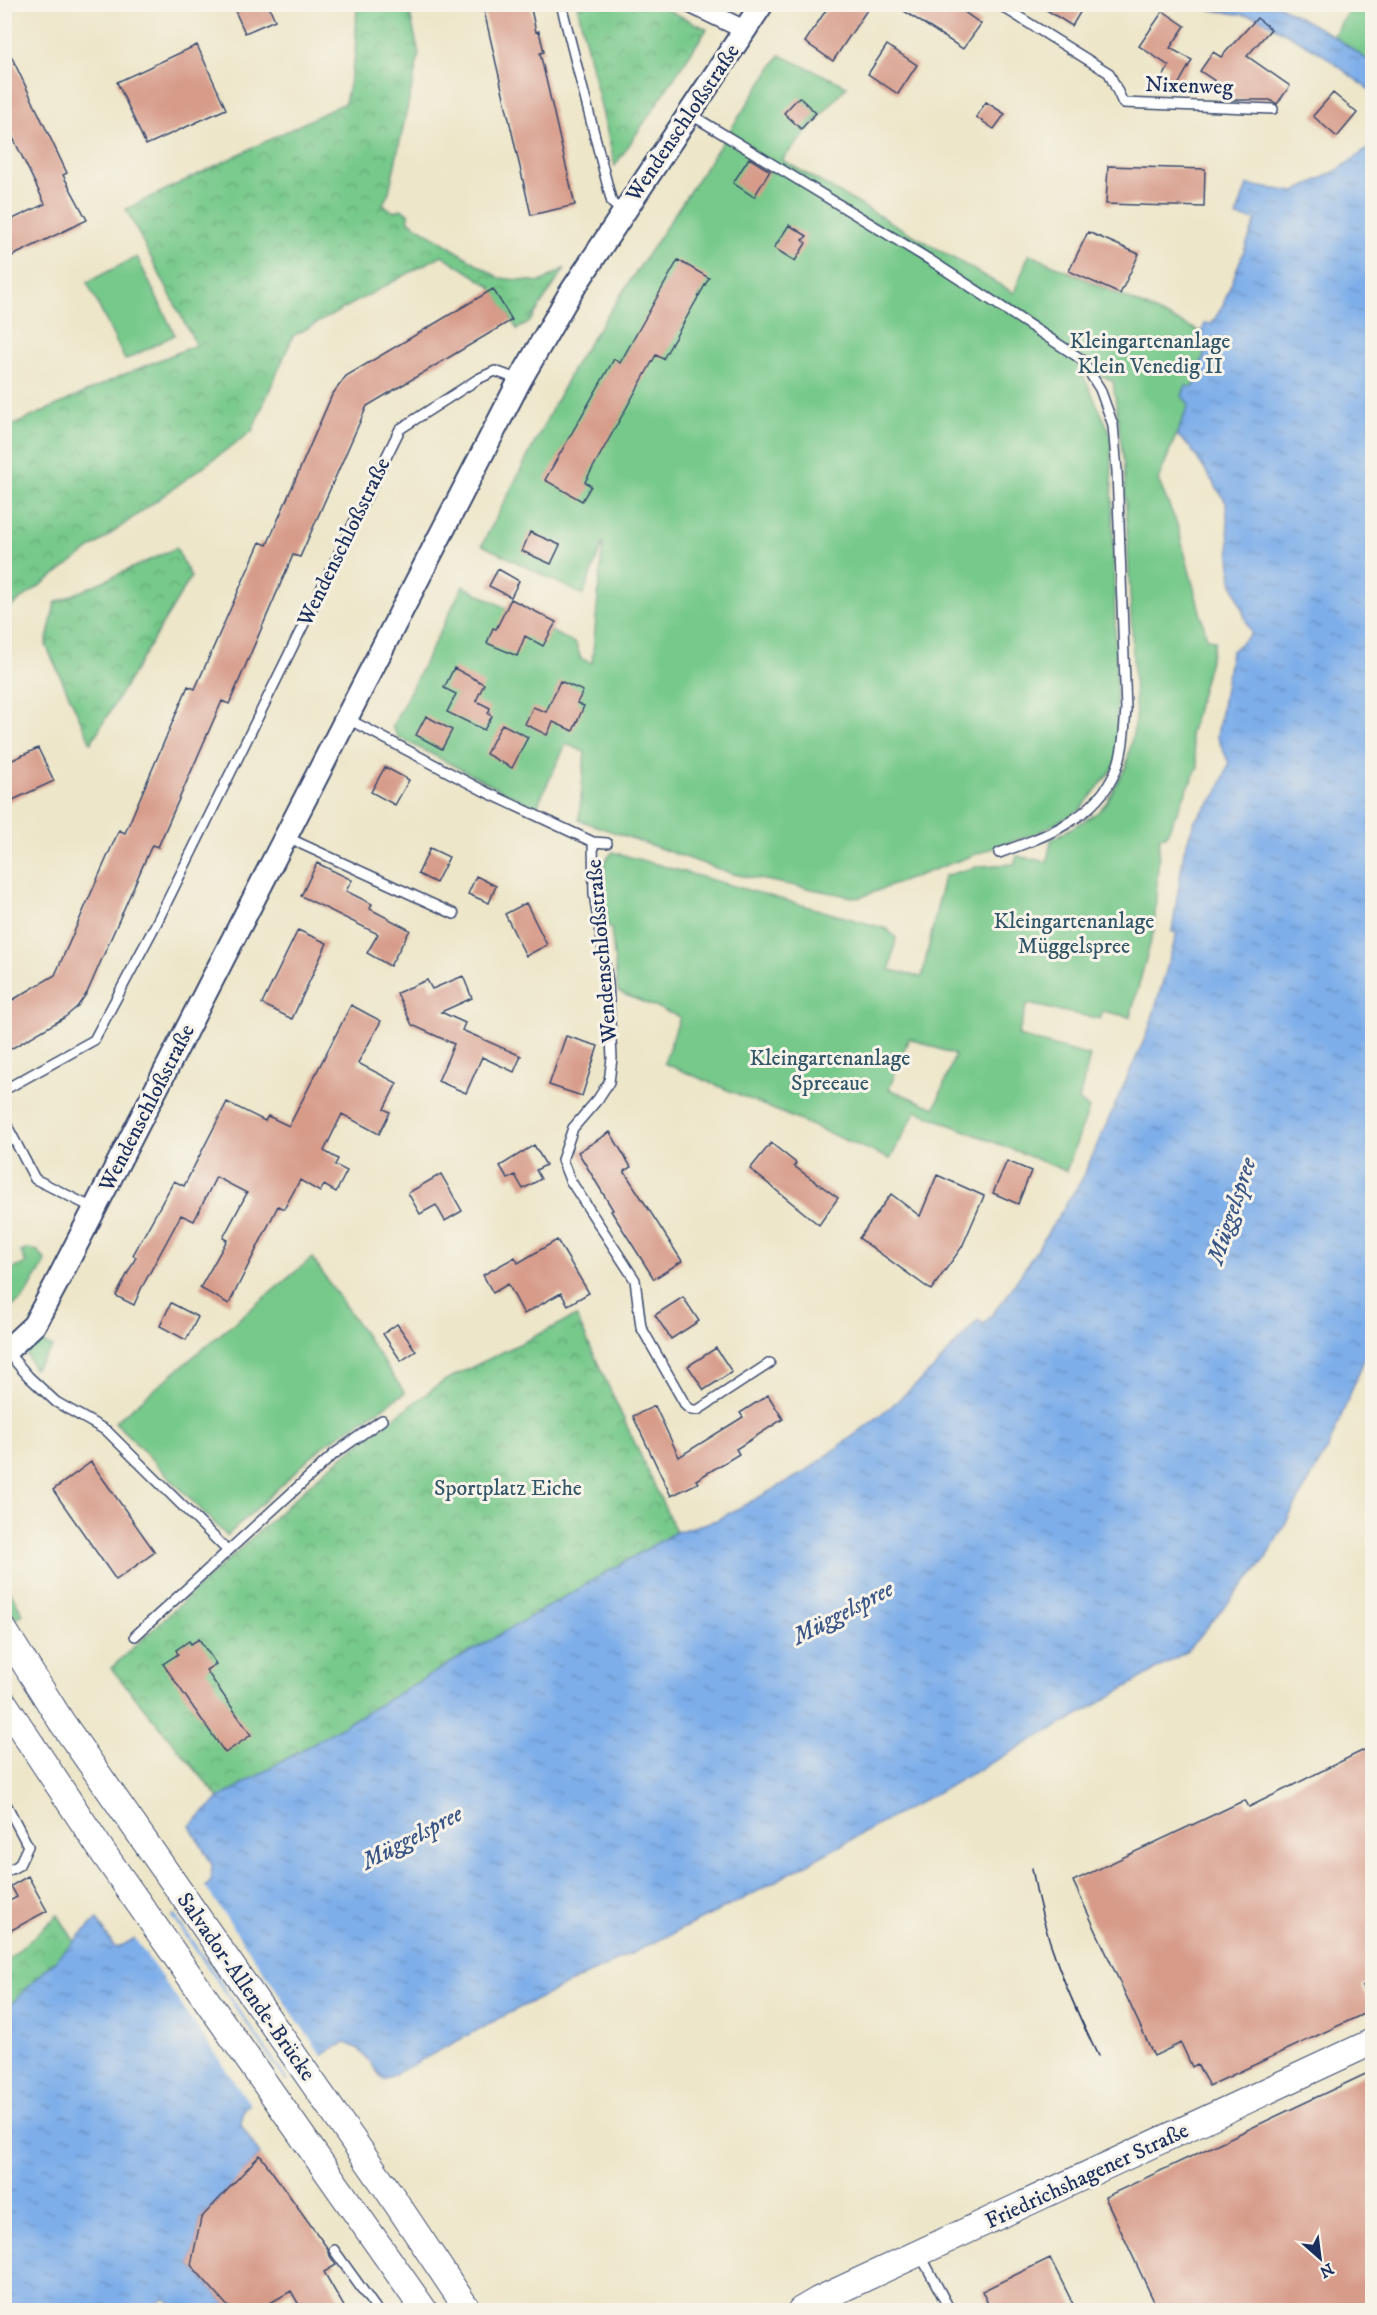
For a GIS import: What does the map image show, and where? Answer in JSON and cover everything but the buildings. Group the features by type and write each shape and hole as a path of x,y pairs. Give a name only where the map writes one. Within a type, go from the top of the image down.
{"main road":[{"name":"Salvador-Allende-Brücke","path":"4,1630 61,1721 468,2310"},
{"name":"Salvador-Allende-Brücke","path":"4,1703 102,1851 424,2310"},
{"name":"Friedrichshagener Straße","path":"801,2310 818,2300 1372,2042"}],"street":[{"path":"691,4 745,30"},
{"name":"Wendenschloßstraße","path":"6,1353 34,1325 520,380 559,311 762,4"}],"lane":[{"name":"Wendenschloßstraße","path":"561,4 612,203 625,212"},
{"name":"Nixenweg","path":"998,4 1109,73 1123,103 1273,109"},
{"path":"690,114 930,260 1053,339 1081,359 1100,389 1113,425 1117,471 1126,710 1117,769 1104,791 1086,812 1041,838 999,854"},
{"name":"Wendenschloßstraße","path":"4,1090 94,1040 161,914 400,429 478,379 495,371 520,380"},
{"name":"Wendenschloßstraße","path":"346,718 486,792 593,842 592,873 608,983 612,1058 609,1082 598,1099 573,1128 562,1160 570,1180 636,1280 641,1327 686,1406 692,1410 698,1410 770,1363"},
{"path":"286,837 454,914"},
{"path":"593,842 608,843"},
{"name":"Wendenschloßstraße","path":"4,1120 35,1179 95,1209"},
{"path":"6,1353 56,1402 107,1431 227,1550"},
{"path":"135,1636 334,1454 382,1420"},
{"path":"4,1800 28,1846 19,1865 4,1873"},
{"path":"334,2250 377,2310"},
{"path":"920,2253 946,2309"}],"green space":[{"path":"357,5 408,5 419,54 389,192 383,204 394,212 401,209 408,213 409,221 499,278 541,282 565,268 529,323 517,329 490,286 442,255 293,336 252,431 5,611 5,429 123,375 196,345 126,209 345,103 355,56"},
{"path":"577,5 658,5 707,29 615,166"},
{"path":"1352,5 1372,5 1372,63 1333,36"},
{"path":"780,55 847,86 782,160 1014,293 1029,254 1201,332 1199,339 1208,342 1193,388 1186,386 1182,395 1189,404 1158,480 1177,524 1207,638 1215,641 1190,735 1198,766 1166,836 1160,836 1154,930 1130,1017 1103,1011 1100,1019 1027,1004 1018,1036 1090,1056 1079,1100 1089,1109 1066,1171 916,1111 890,1159 664,1063 680,1017 618,992 611,928 607,927 604,861 613,852 887,929 896,938 890,970 922,977 944,876 980,866 1014,864 1017,856 1047,862 1051,840 1097,813 1106,803 1126,767 1136,719 1124,466 1113,381 1077,363 1111,434 1118,762 1080,810 1036,834 858,898 733,874 579,820 585,752 566,744 536,808 398,737 392,727 463,586 576,644 581,659 592,663 603,542 583,595 482,545 577,361","holes":["909,1038 955,1055 935,1108 889,1089"]},
{"path":"137,257 175,335 125,360 87,282"},
{"path":"176,548 191,577 91,743 46,645 55,603"},
{"path":"28,1249 38,1251 46,1261 23,1299 5,1312 5,1273 26,1263 21,1252"},
{"path":"312,1258 405,1393 324,1445 227,1536 115,1422"},
{"name":"Sportplatz Eiche","path":"576,1316 676,1532 219,1798 111,1668 322,1473 377,1430 444,1381"},
{"path":"36,1340 53,1347 34,1369 26,1354"},
{"path":"4,1580 23,1614 16,1619 5,1601"},
{"path":"58,1915 75,1942 5,2010 4,1963"}],"water":[{"path":"1180,5 1278,5 1333,36 1372,63 1372,92 1321,53 1257,17"},
{"name":"Müggelspree","path":"1372,146 1372,1340 1329,1446 1264,1561 1186,1652 1084,1712 743,1899 515,2010 384,2080 359,2049 346,2043 333,2048 243,2109 241,2125 260,2155 201,2218 191,2265 231,2310 178,2310 164,2298 153,2310 5,2310 5,2010 97,1919 113,1946 118,1948 139,1936 150,1949 173,1916 188,1909 212,1903 203,1890 211,1881 212,1864 190,1826 219,1798 676,1532 717,1520 805,1472 886,1411 934,1368 978,1320 984,1324 1007,1296 1081,1181 1149,1029 1177,933 1172,932 1184,851 1195,820 1218,793 1229,763 1217,737 1231,652 1251,634 1232,581 1226,502 1190,447 1177,435 1189,404 1182,396 1186,386 1194,387 1208,343 1199,339 1205,323 1212,324 1223,305 1256,220 1236,217 1247,185 1295,192 1336,171"}],"pier":[{"path":"204,1885 324,2059 289,2082 173,1912 178,1908 186,1917 208,1902 200,1891"},
{"path":"170,1914 287,2083 252,2107 133,1936 141,1933 150,1945 170,1932 164,1919"}],"tram line":[{"path":"1032,1868 1043,1918 1058,1965 1098,2056"}],"park label":[{"name":"Kleingartenanlage Klein Venedig II","path":"1150,354"},
{"name":"Kleingartenanlage Müggelspree","path":"1074,934"},
{"name":"Kleingartenanlage Spreeaue","path":"830,1070"}]}
